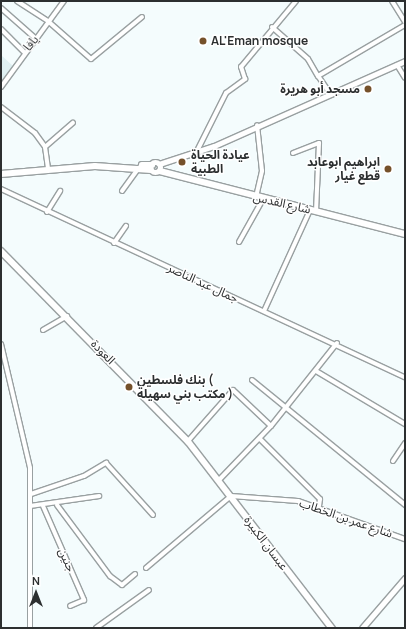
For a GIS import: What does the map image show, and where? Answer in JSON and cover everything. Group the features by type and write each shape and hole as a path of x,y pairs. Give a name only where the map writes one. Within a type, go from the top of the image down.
{"main road":[{"path":"46,168 151,167 159,164 160,171"},
{"name":"شارع القدس","path":"151,167 160,171 263,199 405,234"},
{"path":"1,174 46,168 151,167"},
{"name":"العودة","path":"1,251 67,316 188,441 200,457"},
{"name":"عبسان الكبيرة","path":"200,457 332,628"}],"street":[{"path":"17,1 49,22 92,59 142,16"},
{"name":"يافا","path":"1,87 24,52 64,1"},
{"path":"197,151 226,93 245,79 241,67 296,1"},
{"path":"318,76 405,24 392,1"},
{"path":"1,8 35,38"},
{"path":"272,28 308,59 331,96"},
{"path":"1,29 24,52"},
{"path":"159,164 197,151 331,96 405,61"},
{"path":"397,65 405,78"},
{"path":"1,107 35,133 45,147 46,168"},
{"path":"45,147 73,123"},
{"path":"256,197 262,171 258,125"},
{"path":"293,153 318,143 316,211"},
{"path":"122,191 139,167"},
{"name":"جمال عبد الناصر","path":"1,189 114,243 337,343 405,377"},
{"path":"47,212 60,190"},
{"path":"239,242 263,199"},
{"path":"264,311 310,210"},
{"path":"114,243 126,226"},
{"path":"43,330 67,316"},
{"path":"219,480 260,439 337,343"},
{"path":"1,344 28,447 31,494 30,628"},
{"path":"316,371 405,424"},
{"path":"252,380 285,409 405,505"},
{"path":"188,441 233,390 271,426"},
{"path":"260,439 320,499 319,506"},
{"path":"393,461 405,443"},
{"path":"31,494 84,476 106,463 153,515"},
{"path":"30,506 57,505 99,496"},
{"path":"146,568 231,496"},
{"name":"شارع عمر بن الخطاب","path":"231,496 319,506 405,538"},
{"path":"57,505 110,576 122,585 135,574"},
{"name":"جنين","path":"43,506 84,600 70,606"},
{"path":"362,628 405,578"},
{"path":"96,628 149,590"}],"shaded area":[{"path":"1,55 13,66 1,83"}],"place":[{"name":"AL'Eman mosque","path":"203,41"},
{"name":"مسجد أبو هريرة","path":"368,89"},
{"name":"عيادة الحياة الطبية","path":"182,162"},
{"name":"ابراهيم ابوعابد قطع غيار","path":"388,169"},
{"name":"بنك فلسطين ( مكتب بني سهيلة )","path":"129,387"}]}
